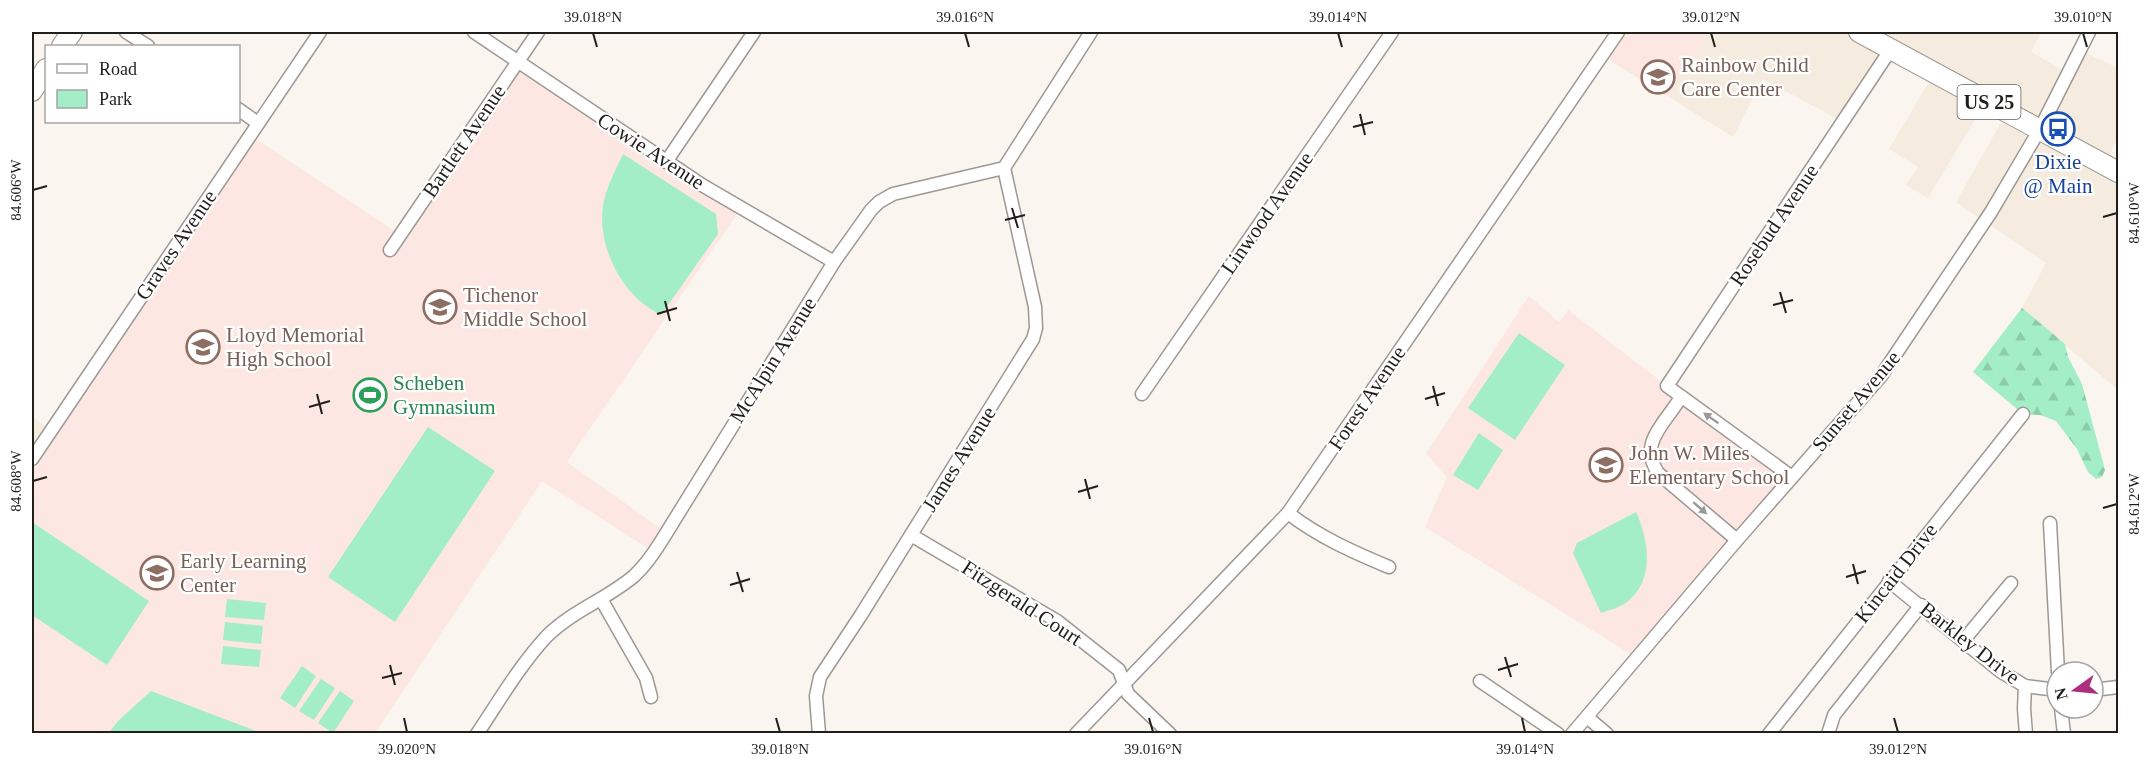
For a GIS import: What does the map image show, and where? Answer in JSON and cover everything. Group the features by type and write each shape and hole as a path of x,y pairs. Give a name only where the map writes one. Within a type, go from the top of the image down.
{"main road":[{"path":"63,45 72,32"},
{"name":"US 25","path":"1859,32 2118,172"},
{"path":"32,91 45,71"}],"street":[{"path":"126,32 146,45"},
{"name":"Graves Avenue","path":"32,459 320,32"},
{"name":"Cowie Avenue","path":"474,32 666,162 834,262"},
{"name":"Bartlett Avenue","path":"390,250 538,32"},
{"path":"666,162 754,32"},
{"path":"1004,168 1091,32"},
{"name":"Linwood Avenue","path":"1142,394 1392,32"},
{"name":"Forest Avenue","path":"1076,734 1288,513 1618,32"},
{"name":"Sunset Avenue","path":"1572,734 1737,540 1881,376 1991,212 2040,129 2089,32"},
{"name":"Rosebud Avenue","path":"1681,397 1667,386 1891,49"},
{"path":"240,110 258,123"},
{"name":"McAlpin Avenue","path":"477,734 528,659 548,636 569,618 601,599 643,567 834,262 871,210 893,194 1004,168"},
{"name":"James Avenue","path":"819,734 816,696 820,677 1033,339 1036,328 1035,307 1004,168"},
{"path":"1737,540 1658,473 1650,458 1649,449 1652,439 1681,397 1792,477"},
{"name":"Kincaid Drive","path":"1769,734 2023,414"},
{"path":"1288,513 1306,527 1344,548 1389,567"},
{"path":"2049,523 2057,660"},
{"name":"Fitzgerald Court","path":"911,535 1057,621 1119,670 1128,694 1170,734"},
{"name":"Barkley Drive","path":"1889,581 2000,671 2025,686 2045,688"},
{"path":"1963,641 2011,582"},
{"path":"601,599 646,678 651,697"},
{"path":"1828,734 1834,715 1921,605"},
{"path":"1480,681 1558,734"},
{"path":"2025,686 2026,734"},
{"path":"1587,717 1607,734"}],"shaded area":[{"path":"1612,32 2041,32 2031,52 2067,73 2079,50 2118,68 2118,137 2105,165 2118,172 2118,390 2022,308 2046,263 1956,202 2007,112 1986,101 1928,198 1906,185 1918,167 1889,149 1935,72 1892,49 1843,122 1763,79 1733,137 1602,55"},
{"name":"Rainbow Child Care Center","path":"1629,32 1710,32 1667,96 1608,59"},
{"path":"517,61 741,208 567,462 667,533 654,552 542,481 375,733 32,734 32,459 250,135 401,235"},
{"name":"John W. Miles Elementary School","path":"1529,296 1559,322 1568,310 1792,477 1637,658 1425,527 1447,477 1426,454"},
{"path":"32,417 51,430 32,459"}],"green space":[{"path":"623,154 716,214 718,234 661,315 641,302 623,282 606,246 602,219 604,199"},
{"path":"2022,308 2065,344 2068,357 2082,384 2105,470 2102,477 2096,479 2088,472 2077,449 2056,421 2040,415 2023,414 1973,372"},
{"path":"1519,333 1565,365 1515,440 1468,408"},
{"path":"428,427 495,471 395,622 328,577"},
{"path":"1479,433 1503,450 1478,490 1453,475"},
{"path":"1636,512 1646,547 1646,572 1636,593 1627,602 1601,613 1573,553 1577,543"},
{"path":"32,522 149,601 107,665 32,615"},
{"path":"227,599 266,603 264,620 225,617"},
{"path":"225,622 263,626 261,644 223,640"},
{"path":"223,646 261,650 259,667 221,664"},
{"path":"302,666 316,676 295,708 280,698"},
{"path":"321,679 335,688 314,720 299,711"},
{"path":"151,691 261,733 109,733 118,721"},
{"path":"340,691 354,701 333,733 318,723"}],"place":[{"name":"Rainbow Child Care Center","path":"1658,77"},
{"name":"Dixie @ Main","path":"2058,129"},
{"name":"Tichenor Middle School","path":"440,307"},
{"name":"Lloyd Memorial High School","path":"203,347"},
{"name":"Scheben Gymnasium","path":"370,395"},
{"name":"John W. Miles Elementary School","path":"1606,465"},
{"name":"Early Learning Center","path":"157,573"}]}
